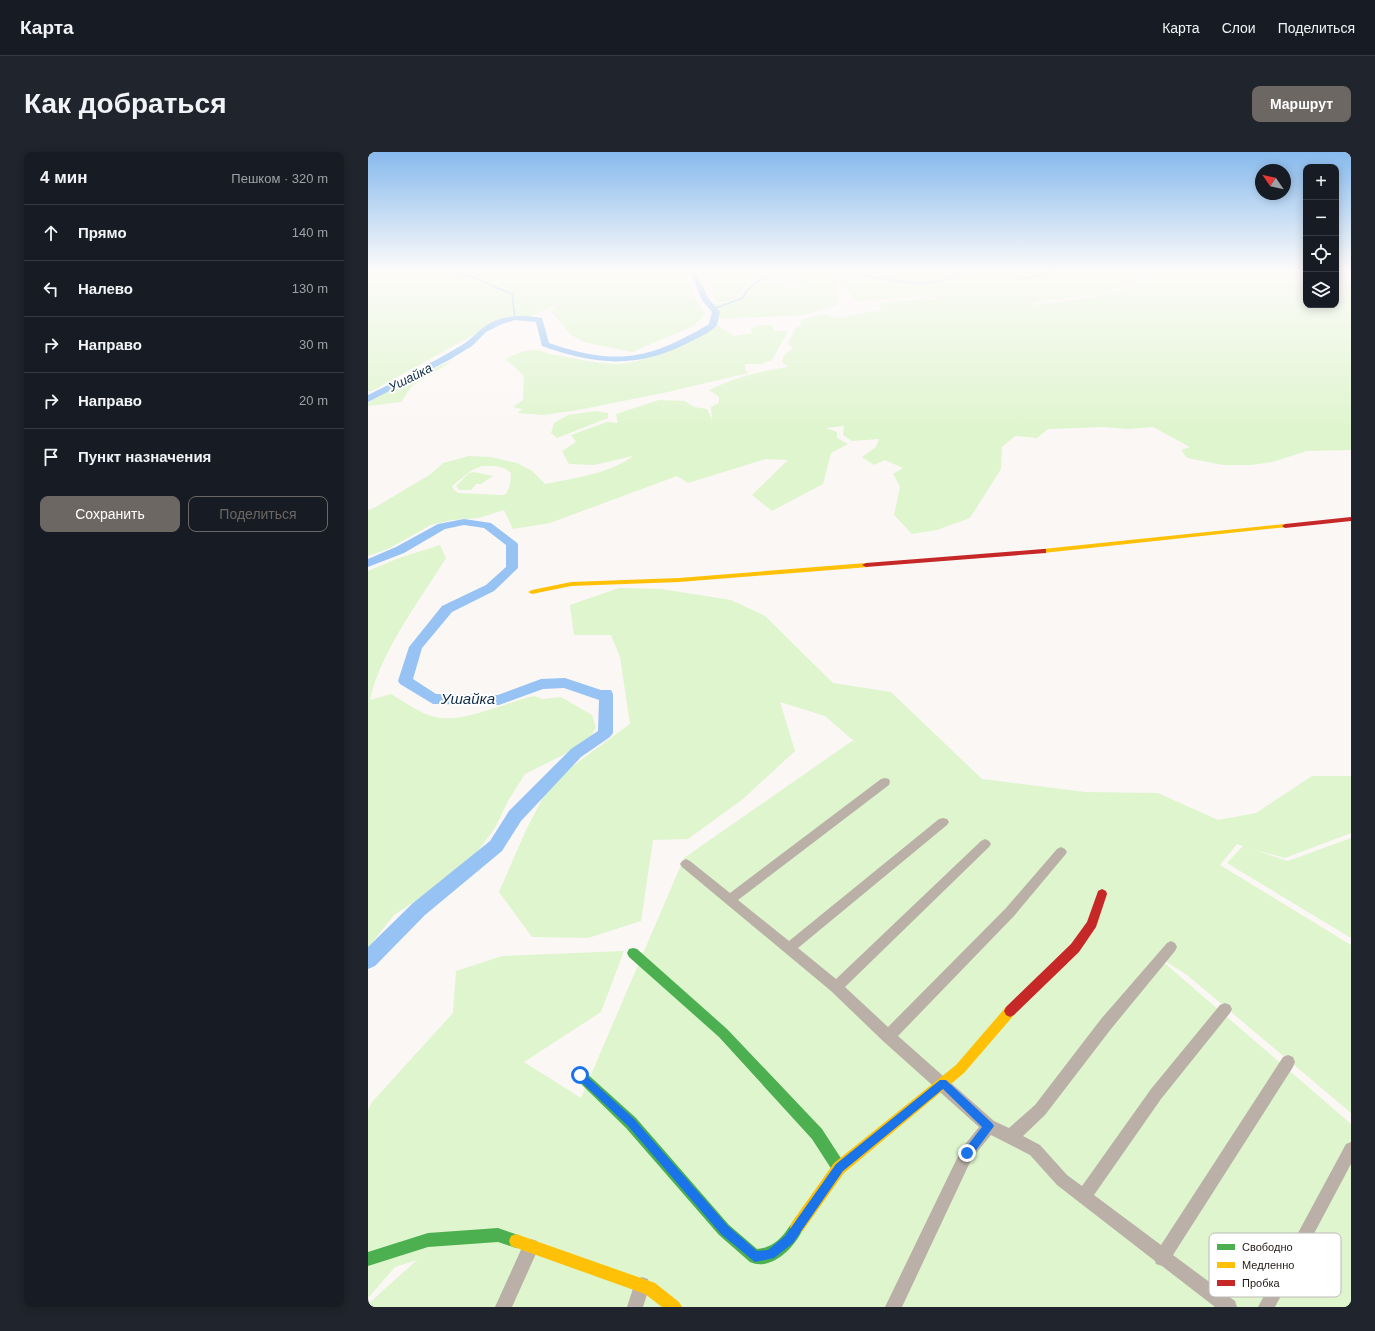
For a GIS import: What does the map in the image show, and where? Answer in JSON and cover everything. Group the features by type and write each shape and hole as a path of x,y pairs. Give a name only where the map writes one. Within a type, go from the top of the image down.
{"street":[{"path":"532,592 571,584 679,580 1052,550 1351,519"},
{"path":"729,900 760,879 885,782"},
{"path":"789,948 820,921 943,822"},
{"path":"836,988 985,844"},
{"path":"888,1036 1010,912 1061,852"},
{"path":"686,864 836,988 989,1126 1036,1150 1062,1180 1162,1258 1209,1292"},
{"path":"580,1075 631,1122 724,1230 755,1257 771,1254 789,1239 839,1168 960,1070 1017,1002 1075,948 1092,924 1102,894"},
{"path":"1010,1137 1040,1110 1106,1024 1170,947"},
{"path":"634,953 733,1044 817,1134 839,1168"},
{"path":"1082,1196 1156,1094 1225,1009"},
{"path":"1162,1258 1288,1062"},
{"path":"893,1307 967,1153 989,1126"},
{"path":"1306,1233 1351,1149"},
{"path":"368,1259 428,1240 498,1235 650,1288 674,1307"},
{"path":"503,1307 531,1247"},
{"path":"635,1307 642,1285"},
{"path":"1215,1297 1229,1307"},
{"path":"1266,1307 1271,1297"}],"green space":[{"path":"368,325 492,325 372,391 368,391"},
{"path":"563,325 695,325 632,352 584,342 571,335"},
{"path":"717,325 734,336 753,333 750,329 758,325 772,325 774,331 788,331 772,360 761,364 745,364 745,369 748,373 668,392 578,410 543,415 518,413 522,409 513,407 523,400 524,376 506,359 517,354 527,350 538,350 549,354 601,363 629,363 669,350 697,337"},
{"path":"801,325 1351,325 1351,450 1307,451 1272,462 1251,465 1223,465 1187,458 1181,450 1190,447 1153,427 1128,429 1104,427 1048,429 1037,438 1015,436 1002,447 1001,469 970,518 937,530 912,534 894,515 900,487 893,474 903,468 885,460 874,465 862,457 876,447 879,439 852,441 843,435 844,426 826,428 837,432 837,438 848,444 831,453 823,484 772,511 752,495 788,460 766,459 688,483 677,476 550,523 513,529 504,510 479,518 452,520 431,525 388,549 368,556 368,510 374,508 431,474 443,463 469,456 491,457 517,463 532,471 545,484 591,474 613,467 633,456 594,465 569,464 562,451 576,442 571,435 607,422 618,423 616,414 659,400 685,401 694,407 707,409 712,420 711,407 719,403 719,397 709,390 747,376 788,367 782,362 784,355 793,348 788,344 796,327 802,326","holes":["482,466 501,467 511,473 510,485 506,494 458,493 452,486 472,470"]},
{"path":"453,361 413,385 401,402 368,406 368,403 399,385 431,369"},
{"path":"596,411 608,413 608,418 557,438 551,433 554,423 568,415"},
{"path":"474,472 493,476 481,484 476,484 471,490 459,490 456,486 469,473"},
{"path":"440,545 446,558 402,627 382,663 370,700 391,694 412,707 435,717 458,718 534,696 543,699 561,697 592,715 596,728 588,740 563,755 525,774 508,801 495,828 471,860 432,890 394,915 368,948 368,571 399,558"},
{"path":"619,588 661,589 731,600 765,616 833,683 891,692 982,779 1085,792 1158,793 1218,820 1256,813 1312,776 1351,776 1351,833 1285,858 1251,849 1288,861 1351,838 1351,938 1227,863 1243,846 1237,844 1220,865 1351,945 1351,1113 1187,975 1154,954 1351,1124 1351,1307 368,1307 368,1304 417,1260 395,1267 368,1298 368,1110 372,1102 453,1013 456,971 502,956 624,951 601,1012 524,1062 581,1098 684,858 852,741 856,743 825,716 780,702 795,751 743,799 688,839 653,840 641,921 588,938 532,937 499,892 526,830 551,782 630,724 620,657 611,635 574,635 570,605"}],"waterway":[{"name":"Ушайка","path":"368,399 446,358 469,344 483,330 493,325"},
{"name":"Ушайка","path":"540,325 545,344 580,354 607,359 632,359 644,357 671,348 713,325"},
{"name":"Ушайка","path":"368,563 400,550 442,526 464,522 487,525 512,544 512,568 490,588 447,609 416,647 405,681 433,699 499,700 541,684 565,683 600,695 606,694 605,733 576,753 515,816 496,846 419,909 368,960"}],"traffic: fast":[{"path":"633,953 723,1033 817,1134 839,1168"},
{"path":"580,1075 631,1123 724,1230 755,1257 771,1255 789,1239 797,1227"},
{"path":"368,1259 428,1240 498,1235 516,1241"}],"traffic: slow":[{"path":"1043,551 1285,526"},
{"path":"532,592 571,584 679,580 866,565"},
{"path":"797,1227 839,1168 960,1069 1010,1011"},
{"path":"516,1241 650,1288 674,1307"}],"traffic: jam":[{"path":"1285,526 1351,519"},
{"path":"866,565 1043,551"},
{"path":"1010,1011 1075,948 1092,924 1102,894"}],"route":[{"path":"580,1075 631,1122 724,1230 755,1257 771,1254 789,1239 839,1168 943,1083 989,1126 967,1153"}]}
